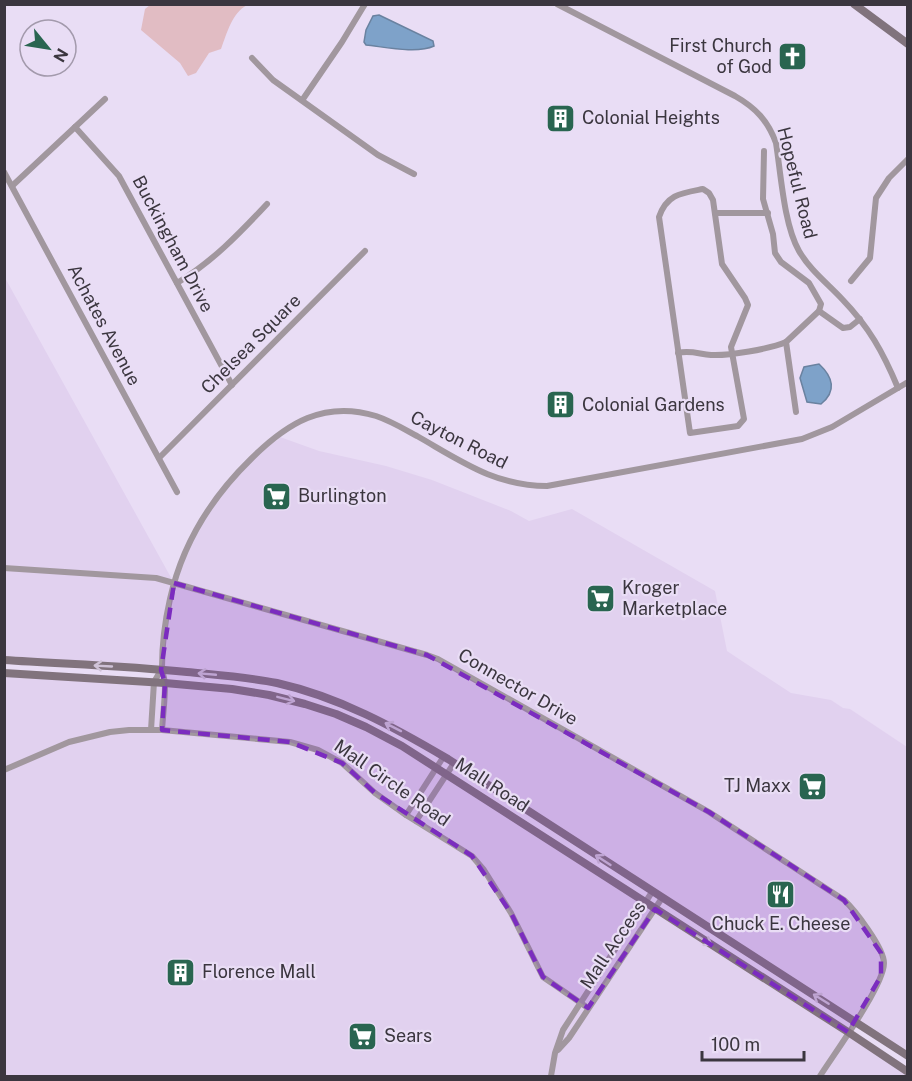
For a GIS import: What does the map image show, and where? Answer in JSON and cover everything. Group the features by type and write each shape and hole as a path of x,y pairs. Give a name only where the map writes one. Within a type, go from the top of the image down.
{"main road":[{"path":"854,4 908,44"},
{"name":"Mall Road","path":"4,660 242,677 279,683 369,715 444,756 908,1056"},
{"name":"Mall Road","path":"4,672 165,682 232,689 305,704 366,727 402,746 908,1072"}],"street":[{"path":"303,99 342,42 364,4"},
{"name":"Hopeful Road","path":"557,4 735,96 753,107 764,118 776,143 790,230 798,249 810,268 860,319 883,353 898,388"},
{"path":"252,58 273,80 303,99 378,155 414,174"},
{"path":"12,186 105,99"},
{"name":"Buckingham Drive","path":"75,127 119,176 232,384"},
{"path":"678,353 696,352 717,355 774,347 786,342 819,311 820,301 808,283 781,262 775,253 764,199 764,151"},
{"path":"851,281 870,258 876,198 889,178 908,159"},
{"name":"Achates Avenue","path":"4,172 177,492"},
{"path":"704,189 713,200 722,264 746,298 748,305 732,341 732,353 744,418 738,426 690,433 659,217 662,209 677,194 704,189"},
{"path":"177,283 208,263 267,204"},
{"path":"715,213 768,213"},
{"name":"Chelsea Square","path":"159,458 365,251"},
{"path":"819,311 843,328 850,327 860,319"},
{"path":"786,342 796,412"},
{"name":"Cayton Road","path":"161,670 166,620 174,583 190,541 212,503 270,439 290,425 313,415 344,411 378,417 399,426 490,476 518,484 547,486 802,439 832,427 908,382"},
{"name":"Connector Drive","path":"4,568 148,577 438,659 709,812 844,900 852,908 881,952 884,963 875,990 855,1021"},
{"path":"151,730 154,682 161,670"},
{"path":"161,670 165,682 162,730"},
{"name":"Mall Circle Road","path":"4,770 53,748 110,732 162,730 305,745 342,763 375,793 472,856 484,870 511,913 543,977 588,1008"},
{"path":"406,815 444,756"},
{"path":"416,821 454,763"},
{"name":"Mall Access","path":"580,1003 652,892"},
{"name":"Mall Access","path":"588,1008 662,898"},
{"path":"552,1077 555,1053 563,1030 580,1003"},
{"path":"555,1053 569,1038 588,1008"},
{"path":"820,1077 855,1021"}],"highlighted area":[{"path":"174,583 427,655 709,812 844,900 881,953 881,976 848,1032 655,909 588,1008 543,977 511,913 472,856 375,793 342,763 290,742 162,730 165,683 161,670"}],"shaded area":[{"path":"150,5 247,5 234,18 221,49 209,53 196,73 188,76 180,63 141,30 145,9"},
{"path":"4,276 174,583 181,563 212,503 270,439 277,441 280,437 319,451 386,466 432,480 511,511 529,521 572,509 715,591 727,651 791,693 831,700 843,708 850,709 907,747 907,1056 453,762 330,699 229,676 5,660"},
{"name":"Florence Mall","path":"4,673 269,695 366,727 907,1072 907,1076 5,1076"}],"water":[{"path":"379,15 433,41 434,46 410,50 366,45 364,42 366,30 373,16"},
{"path":"819,364 831,384 829,394 821,404 807,402 800,378 804,367"}],"place":[{"name":"First Church of God","path":"793,56"},
{"name":"Colonial Heights","path":"561,118"},
{"name":"Colonial Gardens","path":"561,405"},
{"name":"Burlington","path":"277,496"},
{"name":"Kroger Marketplace","path":"601,598"},
{"name":"TJ Maxx","path":"812,786"},
{"name":"Chuck E. Cheese","path":"781,895"},
{"name":"Florence Mall","path":"181,972"},
{"name":"Sears","path":"363,1036"}]}
